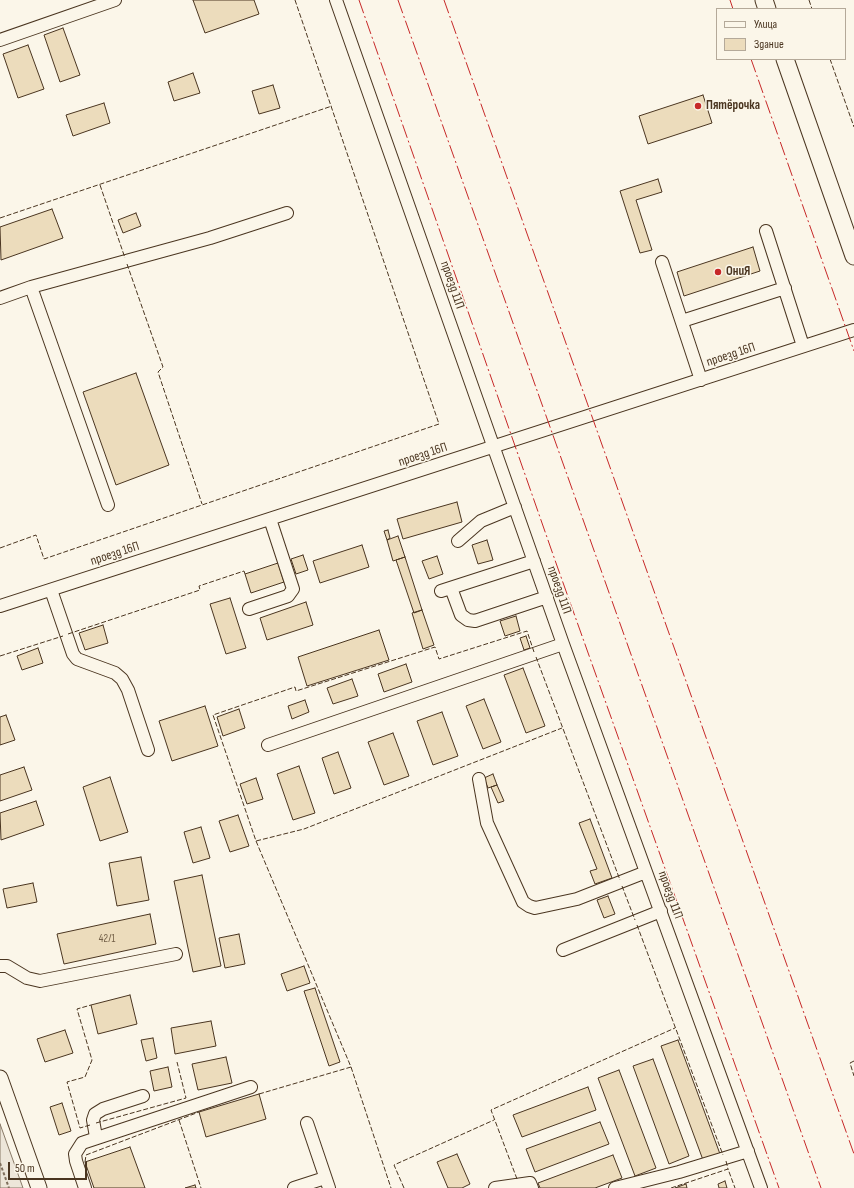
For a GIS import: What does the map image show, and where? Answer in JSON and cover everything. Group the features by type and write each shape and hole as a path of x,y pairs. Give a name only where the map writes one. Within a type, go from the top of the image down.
{"highway":[{"path":"785,60 854,256"}],"main road":[{"path":"0,1078 39,1188"}],"street":[{"path":"0,40 115,0"},
{"name":"проезд 11П","path":"336,0 547,598 761,1188"},
{"path":"0,298 210,238 287,213"},
{"path":"766,232 803,346"},
{"path":"662,262 701,380"},
{"path":"31,288 108,505"},
{"path":"682,322 785,288"},
{"name":"проезд 16П","path":"0,606 854,330"},
{"path":"458,540 481,521 515,508"},
{"path":"248,609 288,596 293,589 270,519"},
{"path":"534,561 446,590 461,615 468,620 475,620 547,598"},
{"path":"51,590 73,654 77,659 115,674 122,679 128,690 148,750"},
{"path":"268,745 564,644"},
{"path":"479,779 487,823 523,902 529,906 535,908 577,900 646,872"},
{"path":"563,950 661,911"},
{"path":"0,966 7,966 27,978 40,980 176,954"},
{"path":"85,1188 75,1154 82,1142 251,1087"},
{"path":"96,1137 93,1124 95,1114 103,1109 143,1096"},
{"path":"294,1188 327,1183 307,1123"},
{"path":"615,1188 679,1172 748,1151"},
{"path":"495,1188 530,1183 532,1188"}],"path":[{"path":"0,1163 9,1188"}],"shaded area":[{"path":"0,1124 23,1188 0,1188"}],"building":[{"path":"193,0 254,0 259,14 205,33"},
{"path":"63,28 80,75 60,82 44,35"},
{"path":"28,45 44,89 18,98 3,54"},
{"path":"193,73 200,93 174,101 168,82"},
{"path":"273,85 280,108 259,114 252,91"},
{"path":"703,95 712,123 648,144 639,116"},
{"path":"104,103 110,123 73,136 66,115"},
{"path":"658,179 662,192 636,200 652,250 640,253 620,191"},
{"path":"52,209 63,238 1,260 0,227"},
{"path":"136,213 141,226 123,233 118,220"},
{"name":"ОниЯ","path":"753,247 760,271 684,296 677,272"},
{"path":"136,373 169,465 116,485 83,392"},
{"path":"457,502 462,522 403,539 397,519"},
{"path":"388,530 390,538 387,540 384,531"},
{"path":"398,536 405,557 393,561 387,540"},
{"path":"487,540 493,560 478,564 472,545"},
{"path":"362,545 369,567 320,583 313,561"},
{"path":"303,555 308,570 296,574 291,559"},
{"path":"437,556 443,574 429,579 422,561"},
{"path":"405,557 422,610 414,613 396,560"},
{"path":"278,563 284,582 251,593 245,574"},
{"path":"230,598 246,648 226,654 210,604"},
{"path":"306,602 313,625 267,640 260,618"},
{"path":"422,610 434,645 423,649 412,613"},
{"path":"516,616 520,631 505,636 500,621"},
{"path":"103,625 108,643 85,650 79,633"},
{"path":"379,630 389,660 307,686 298,657"},
{"path":"526,636 530,648 524,650 520,638"},
{"path":"38,648 43,663 22,670 17,656"},
{"path":"406,664 412,682 384,692 378,674"},
{"path":"523,668 545,726 526,733 504,675"},
{"path":"352,679 358,696 333,704 327,688"},
{"path":"484,699 501,742 483,749 466,706"},
{"path":"305,700 309,712 292,719 288,706"},
{"path":"205,706 218,746 172,761 159,721"},
{"path":"239,709 245,728 223,736 217,717"},
{"path":"442,712 458,756 433,765 417,721"},
{"path":"6,715 15,740 0,745 0,717"},
{"path":"393,733 409,776 384,785 368,742"},
{"path":"338,752 351,788 334,794 322,758"},
{"path":"299,766 315,813 293,820 277,774"},
{"path":"24,767 32,790 0,801 0,775"},
{"path":"493,774 497,785 488,788 484,778"},
{"path":"110,777 128,832 100,841 83,787"},
{"path":"256,778 263,799 247,804 240,784"},
{"path":"497,785 504,801 498,803 491,787"},
{"path":"36,801 44,825 1,840 0,813"},
{"path":"238,815 249,846 230,852 219,821"},
{"path":"590,819 612,878 595,884 590,871 597,869 579,823"},
{"path":"201,827 210,858 193,863 184,832"},
{"path":"141,857 149,900 117,906 109,863"},
{"path":"202,875 221,966 193,972 174,881"},
{"path":"33,883 37,902 7,908 3,889"},
{"path":"608,896 615,914 604,918 597,900"},
{"path":"150,914 156,944 64,964 57,934"},
{"path":"239,934 245,964 225,968 219,938"},
{"path":"304,966 310,983 287,991 281,974"},
{"path":"315,988 340,1062 329,1066 304,991"},
{"path":"130,995 137,1024 98,1034 91,1005"},
{"path":"211,1021 216,1046 175,1054 171,1028"},
{"path":"65,1030 73,1053 45,1062 37,1039"},
{"path":"153,1038 157,1058 146,1061 141,1040"},
{"path":"678,1040 720,1154 703,1160 661,1046"},
{"path":"226,1057 232,1083 198,1090 192,1064"},
{"path":"653,1059 689,1156 669,1164 633,1066"},
{"path":"168,1067 172,1087 154,1091 150,1071"},
{"path":"619,1070 656,1168 635,1176 598,1078"},
{"path":"588,1087 596,1110 522,1137 513,1115"},
{"path":"259,1094 266,1119 206,1137 199,1112"},
{"path":"62,1103 71,1131 59,1135 50,1107"},
{"path":"600,1122 609,1144 535,1172 526,1149"},
{"path":"130,1147 145,1188 94,1188 85,1162"},
{"path":"457,1154 470,1184 462,1188 448,1188 437,1162"},
{"path":"613,1155 622,1178 595,1188 540,1188 538,1183"},
{"path":"725,1181 727,1188 719,1188 718,1184"},
{"path":"686,1184 687,1188 675,1188"},
{"path":"195,1185 196,1188 185,1188"}],"fence":[{"path":"0,548 36,535 44,559 439,424 295,0"},
{"path":"809,0 812,8"},
{"path":"830,60 854,127"},
{"path":"0,218 332,106"},
{"path":"100,185 125,258"},
{"path":"127,264 163,367 158,372 202,504"},
{"path":"68,634 200,590 199,586 244,571 245,574"},
{"path":"534,652 527,631 439,659 435,647 296,691 295,687 213,715 256,841 304,829 562,728"},
{"path":"0,656 63,636"},
{"path":"536,657 620,880"},
{"path":"256,841 351,1067 259,1094"},
{"path":"622,886 635,920"},
{"path":"637,925 723,1155"},
{"path":"90,1125 80,1128 67,1082 85,1077 92,1060 77,1009 91,1005"},
{"path":"517,1179 491,1110 675,1028"},
{"path":"854,1061 850,1063 854,1076"},
{"path":"96,1123 186,1098 177,1062"},
{"path":"351,1067 391,1188"},
{"path":"85,1162 86,1155 199,1112"},
{"path":"179,1120 201,1188"},
{"path":"404,1188 394,1165 494,1120"},
{"path":"726,1161 728,1169"},
{"path":"671,1188 728,1169 735,1188"}],"power":[{"path":"359,0 556,563 779,1188"},
{"path":"398,0 821,1188"},
{"path":"444,0 854,1154"},
{"path":"730,0 733,8"},
{"path":"751,60 854,351"}],"place":[{"name":"Пятёрочка","path":"698,106"},
{"name":"ОниЯ","path":"718,272"}]}
